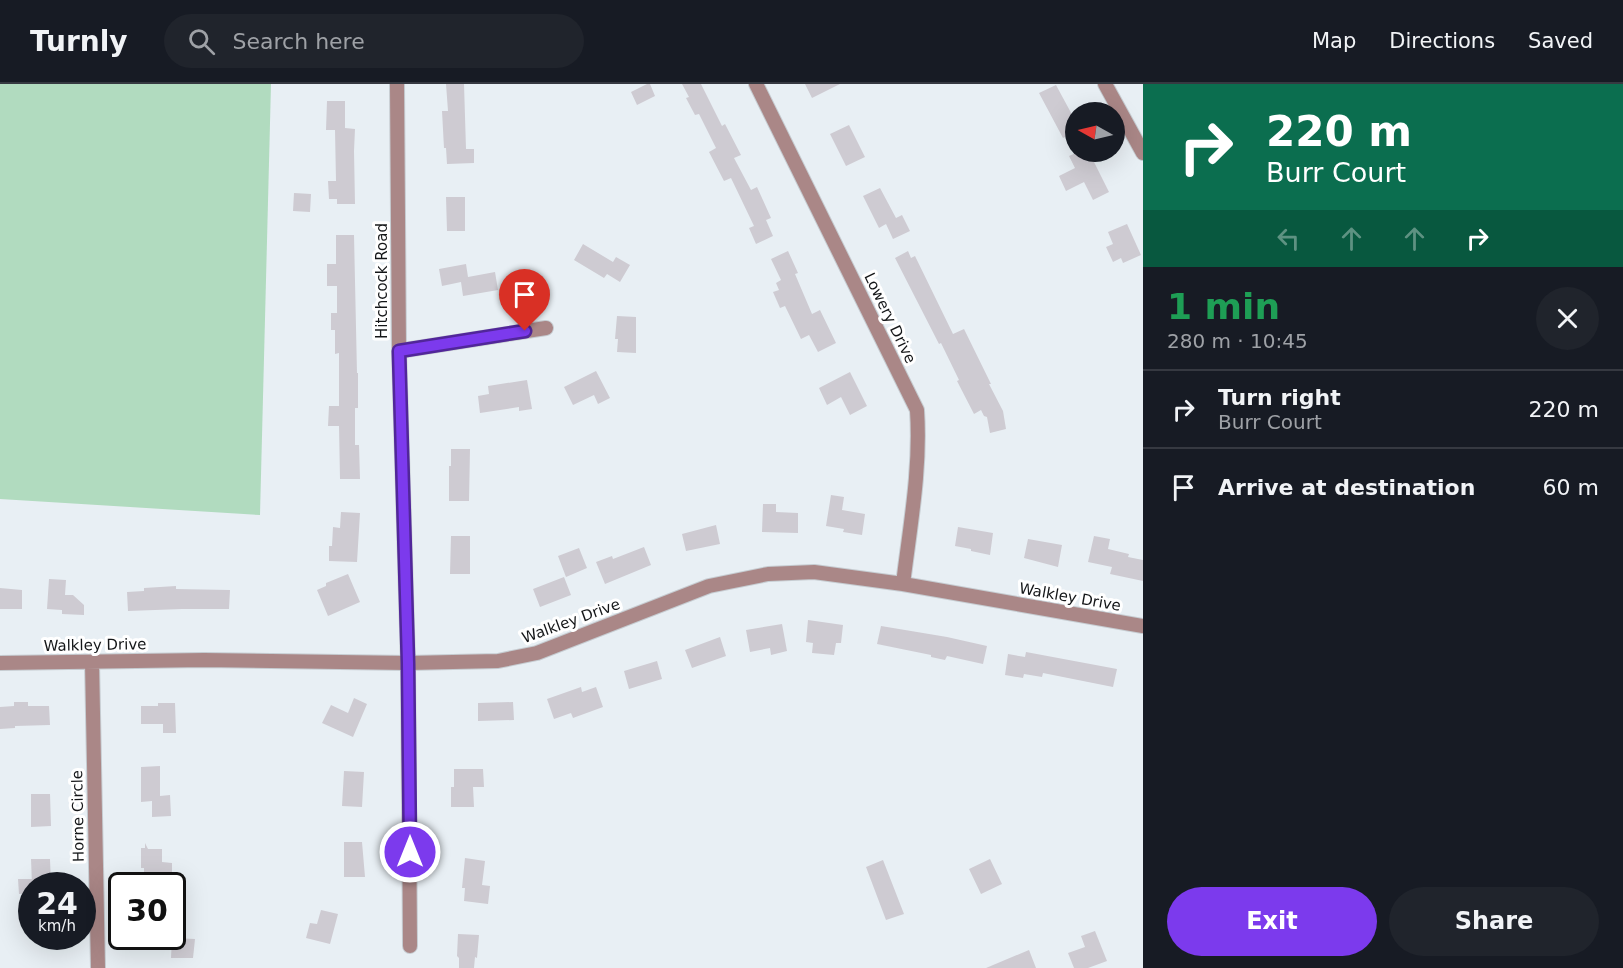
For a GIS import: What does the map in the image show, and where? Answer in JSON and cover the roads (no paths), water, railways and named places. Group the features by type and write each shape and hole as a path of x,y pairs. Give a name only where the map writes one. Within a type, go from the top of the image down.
{"street":[{"name":"Hitchcock Road","path":"397,84 399,351 408,663 410,946"},
{"name":"Lowery Drive","path":"756,84 917,410 919,437 916,481 903,584"},
{"path":"1105,84 1143,153"},
{"path":"399,351 546,328"},
{"name":"Walkley Drive","path":"0,663 204,660 408,663 498,661 537,654 710,586 768,574 814,572 903,584 1143,627"},
{"name":"Horne Circle","path":"92,662 98,968"}]}
